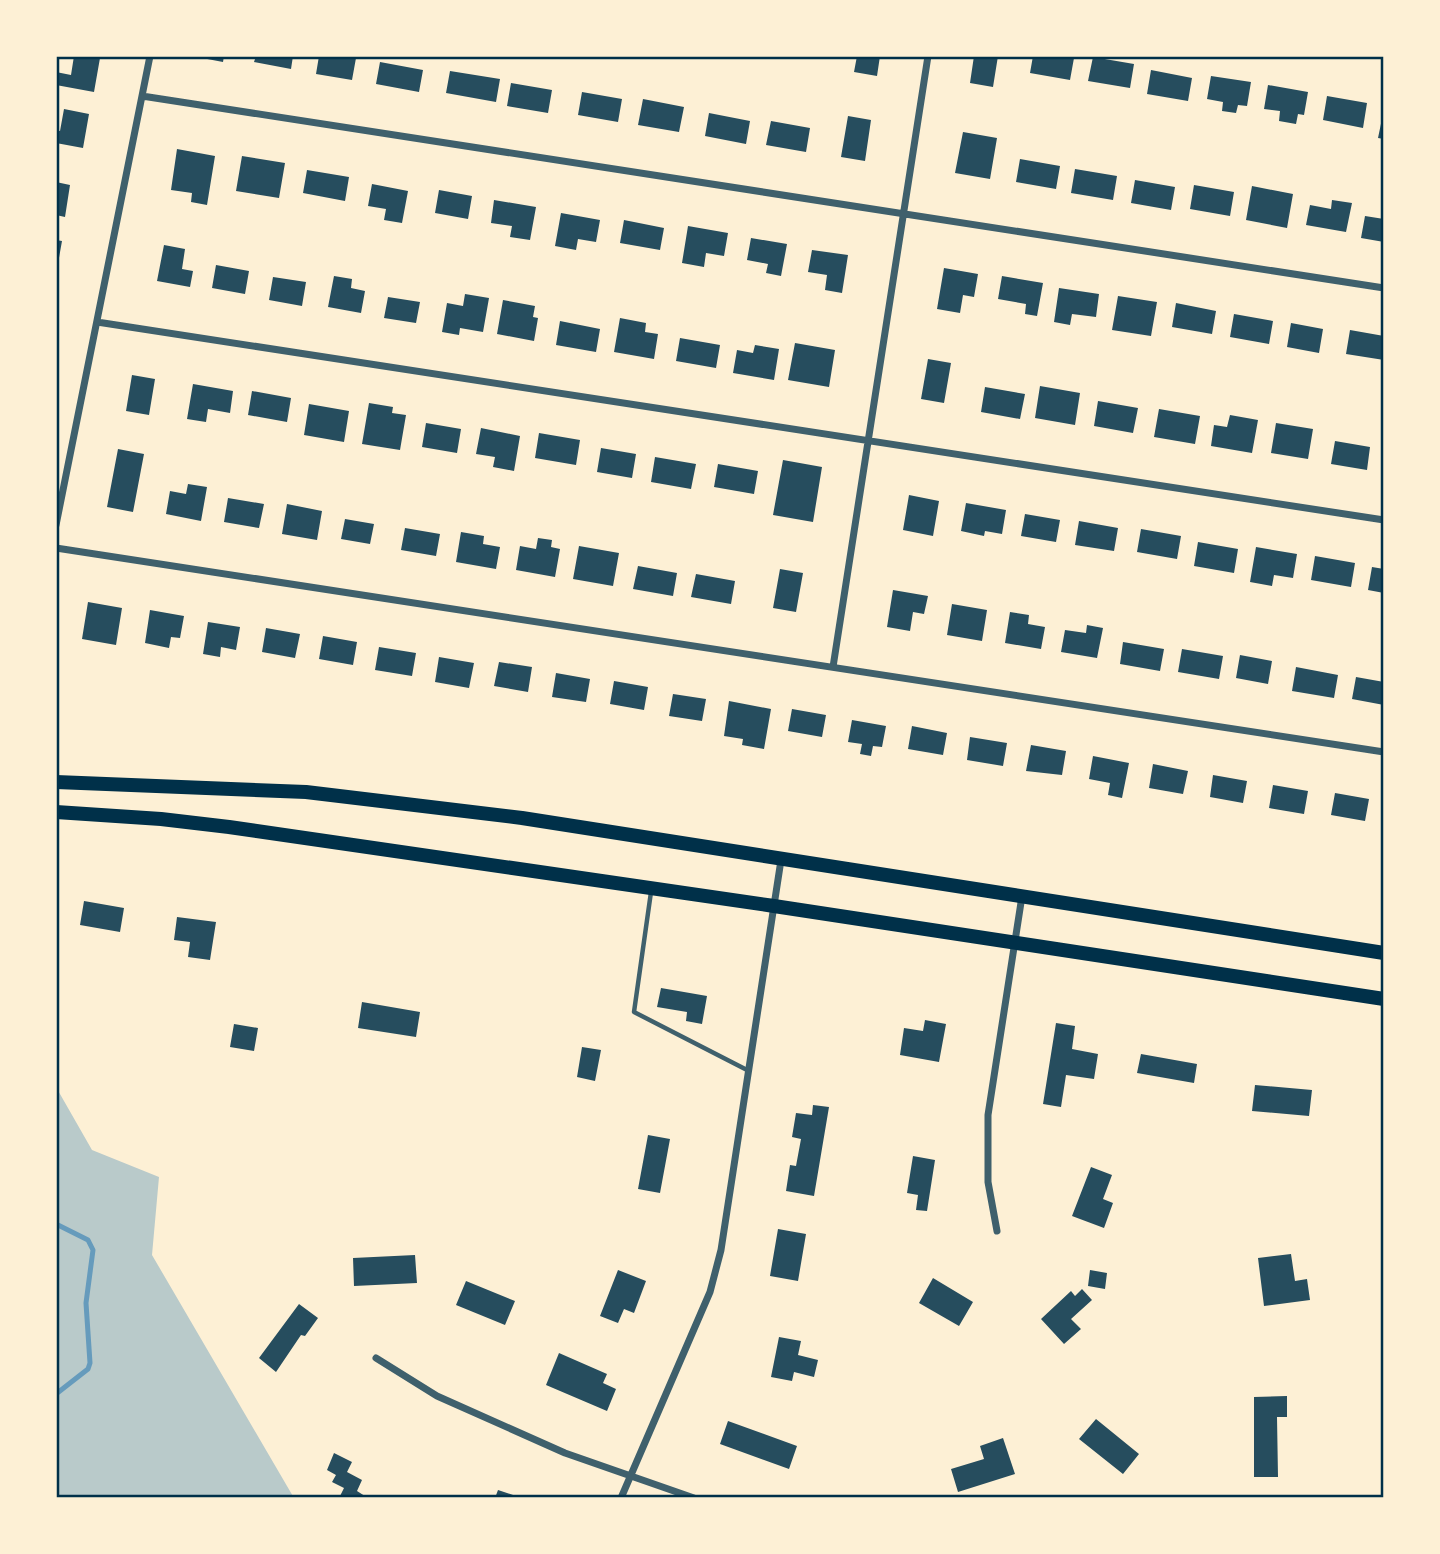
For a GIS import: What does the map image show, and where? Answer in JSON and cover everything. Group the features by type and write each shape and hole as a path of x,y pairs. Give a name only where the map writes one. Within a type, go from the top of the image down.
{"main road":[{"path":"56,782 319,793 522,818 1384,953"},
{"path":"56,812 229,827 774,906 1384,999"}],"street":[{"path":"56,525 150,56"},
{"path":"833,667 928,56"},
{"path":"142,96 1384,288"},
{"path":"97,321 1384,520"},
{"path":"56,548 1384,752"},
{"path":"621,1498 710,1292 721,1250 781,860"},
{"path":"997,1231 989,1182 988,1115 1022,897"},
{"path":"376,1358 437,1396 565,1453 694,1498"}],"lane":[{"path":"651,888 635,1012 749,1071"}],"shaded area":[{"path":"56,1087 92,1150 159,1177 152,1255 294,1498 56,1498"}],"building":[{"path":"74,56 100,58 94,92 56,85 56,72 71,75"},
{"path":"202,56 224,56 223,62"},
{"path":"256,56 293,56 291,69 254,62"},
{"path":"319,56 356,58 352,80 316,74"},
{"path":"857,56 880,56 877,76 854,72"},
{"path":"974,56 998,56 993,87 970,83"},
{"path":"1033,56 1074,58 1070,80 1030,73"},
{"path":"1093,57 1134,64 1130,88 1088,81"},
{"path":"380,62 423,70 419,92 376,84"},
{"path":"1151,70 1192,78 1188,101 1147,94"},
{"path":"450,71 500,79 496,102 446,93"},
{"path":"1211,76 1251,82 1247,106 1238,105 1236,113 1222,111 1223,102 1207,99"},
{"path":"511,83 552,90 548,113 507,106"},
{"path":"1268,85 1308,92 1304,115 1298,114 1296,124 1279,121 1280,111 1264,109"},
{"path":"582,92 622,99 618,122 578,115"},
{"path":"1327,96 1367,103 1363,128 1323,120"},
{"path":"643,99 684,107 679,132 638,125"},
{"path":"64,109 89,114 83,148 56,143 56,130 60,131"},
{"path":"709,113 750,121 746,144 705,136"},
{"path":"1384,114 1384,139 1378,138"},
{"path":"848,116 871,120 865,161 841,157"},
{"path":"771,121 810,128 806,152 766,145"},
{"path":"963,132 997,138 990,179 955,173"},
{"path":"177,149 215,156 207,205 191,202 192,193 171,190"},
{"path":"242,156 285,163 279,198 236,191"},
{"path":"1020,159 1060,166 1056,189 1016,182"},
{"path":"1075,169 1117,176 1113,200 1071,193"},
{"path":"307,170 349,177 345,201 303,193"},
{"path":"1135,180 1175,187 1171,210 1131,203"},
{"path":"56,182 70,185 65,217 56,215"},
{"path":"372,184 408,191 402,223 384,220 386,209 368,206"},
{"path":"1194,185 1234,192 1230,216 1190,209"},
{"path":"1252,186 1293,194 1287,228 1246,220"},
{"path":"439,190 472,196 468,219 435,213"},
{"path":"494,200 536,207 530,240 510,237 512,226 491,223"},
{"path":"1332,200 1352,203 1346,232 1306,225 1310,205 1331,209"},
{"path":"561,213 600,220 596,242 578,239 576,250 555,246"},
{"path":"1365,216 1384,219 1384,242 1361,238"},
{"path":"624,220 664,228 660,250 620,243"},
{"path":"688,226 728,233 724,256 706,253 704,267 682,263"},
{"path":"751,238 787,244 781,276 766,273 768,264 747,260"},
{"path":"56,240 62,241 57,269 56,268"},
{"path":"164,245 185,249 182,269 193,271 190,287 157,281"},
{"path":"812,250 848,255 842,293 825,290 827,275 808,272"},
{"path":"216,265 249,271 245,294 212,288"},
{"path":"944,268 978,274 974,297 963,295 960,313 937,309"},
{"path":"334,276 352,279 351,288 365,291 361,313 328,307"},
{"path":"1002,276 1043,283 1037,316 1025,314 1026,304 998,299"},
{"path":"273,277 306,282 302,306 269,300"},
{"path":"1059,288 1099,294 1096,317 1072,314 1070,325 1054,322"},
{"path":"465,294 489,298 483,332 460,328 459,335 442,332 447,303 463,306"},
{"path":"1118,296 1157,302 1151,336 1112,330"},
{"path":"388,297 420,302 416,323 384,318"},
{"path":"503,300 535,306 533,317 538,318 534,341 497,334"},
{"path":"1176,303 1216,311 1212,334 1172,327"},
{"path":"1234,314 1273,321 1269,344 1230,337"},
{"path":"620,318 646,323 645,332 658,334 654,359 614,352"},
{"path":"560,321 600,329 596,352 556,345"},
{"path":"1291,323 1323,329 1319,353 1287,347"},
{"path":"1350,330 1384,336 1384,360 1346,354"},
{"path":"680,338 720,345 716,368 676,361"},
{"path":"795,343 835,350 829,387 788,380"},
{"path":"755,345 779,349 774,380 733,373 737,350 753,353"},
{"path":"928,359 951,363 944,403 921,399"},
{"path":"132,375 155,379 149,415 126,411"},
{"path":"193,384 233,391 230,413 208,409 206,422 187,419"},
{"path":"1040,386 1080,393 1075,425 1035,418"},
{"path":"985,387 1025,394 1020,419 981,412"},
{"path":"252,391 291,398 287,422 248,415"},
{"path":"1098,401 1138,408 1133,433 1094,426"},
{"path":"369,403 393,407 392,413 406,415 400,450 362,444"},
{"path":"309,404 349,411 344,442 304,435"},
{"path":"1159,409 1200,416 1195,444 1154,437"},
{"path":"1230,415 1258,420 1252,453 1211,446 1214,425 1227,427"},
{"path":"426,423 461,429 457,453 422,447"},
{"path":"1276,423 1313,429 1308,459 1271,453"},
{"path":"481,428 520,436 514,471 493,467 495,457 476,454"},
{"path":"539,433 580,440 576,465 535,458"},
{"path":"1335,441 1370,447 1367,470 1331,464"},
{"path":"601,448 636,454 632,478 597,472"},
{"path":"118,449 144,454 133,512 107,507"},
{"path":"655,457 696,464 691,489 651,482"},
{"path":"783,460 822,467 813,522 773,515"},
{"path":"718,464 758,471 754,494 714,487"},
{"path":"188,484 207,487 201,521 166,514 170,491 186,494"},
{"path":"909,495 939,501 933,536 903,530"},
{"path":"228,498 264,504 259,528 224,522"},
{"path":"966,503 1006,510 1002,534 985,531 984,536 961,531"},
{"path":"287,504 322,511 317,540 282,534"},
{"path":"1025,514 1060,520 1056,542 1021,536"},
{"path":"345,519 374,524 370,544 341,539"},
{"path":"1079,521 1118,528 1114,551 1075,545"},
{"path":"405,528 440,534 436,556 401,550"},
{"path":"1141,529 1181,536 1177,559 1137,552"},
{"path":"461,532 484,536 483,544 500,547 496,569 456,562"},
{"path":"538,538 552,540 551,547 560,549 555,577 516,570 520,546 536,549"},
{"path":"1198,542 1238,549 1234,573 1194,566"},
{"path":"579,546 619,553 613,586 573,579"},
{"path":"1256,547 1297,554 1293,578 1274,575 1272,586 1250,582"},
{"path":"1315,556 1355,563 1351,587 1311,580"},
{"path":"638,566 677,573 673,596 633,589"},
{"path":"1372,567 1384,569 1384,593 1368,590"},
{"path":"780,569 803,573 796,612 773,608"},
{"path":"696,574 735,581 731,604 691,597"},
{"path":"893,590 928,596 924,614 913,612 910,631 887,627"},
{"path":"88,602 122,608 116,645 82,639"},
{"path":"952,604 987,610 982,641 947,635"},
{"path":"150,610 184,616 180,638 171,637 169,648 145,643"},
{"path":"1010,612 1029,615 1028,624 1045,627 1041,649 1005,643"},
{"path":"208,622 240,627 236,650 221,647 220,657 203,654"},
{"path":"1087,625 1103,628 1097,658 1061,652 1065,630 1086,633"},
{"path":"266,628 300,634 295,658 262,652"},
{"path":"323,636 357,642 353,665 319,659"},
{"path":"1123,642 1164,649 1160,671 1120,664"},
{"path":"379,647 416,653 412,676 375,670"},
{"path":"1182,649 1223,656 1219,679 1178,672"},
{"path":"1240,655 1272,661 1268,684 1236,678"},
{"path":"439,657 474,663 469,688 435,682"},
{"path":"499,662 532,667 528,692 494,686"},
{"path":"1296,667 1338,675 1334,698 1292,691"},
{"path":"556,673 590,679 586,702 552,697"},
{"path":"1356,677 1384,682 1384,705 1352,699"},
{"path":"614,681 648,687 644,710 610,704"},
{"path":"673,694 706,699 702,721 669,716"},
{"path":"729,701 771,709 764,749 742,745 743,739 724,736"},
{"path":"792,709 826,715 822,737 788,731"},
{"path":"852,720 886,726 882,747 873,746 871,756 860,754 862,744 848,742"},
{"path":"912,726 947,733 943,755 908,749"},
{"path":"970,737 1007,743 1003,766 967,760"},
{"path":"1031,745 1066,751 1062,775 1026,771"},
{"path":"1093,756 1129,763 1122,798 1108,795 1110,783 1089,779"},
{"path":"1153,764 1188,771 1183,794 1149,788"},
{"path":"1213,775 1247,781 1243,803 1210,797"},
{"path":"1273,785 1308,791 1304,814 1269,808"},
{"path":"1335,793 1369,799 1365,821 1331,815"},
{"path":"84,901 124,908 120,932 80,925"},
{"path":"177,917 216,922 210,960 188,957 190,942 174,940"},
{"path":"661,988 707,996 702,1024 686,1021 687,1012 657,1007"},
{"path":"362,1002 420,1012 416,1037 358,1028"},
{"path":"925,1020 946,1024 939,1062 900,1055 904,1028 923,1031"},
{"path":"1056,1023 1075,1026 1072,1049 1098,1054 1094,1079 1066,1075 1061,1107 1043,1104"},
{"path":"234,1024 258,1028 254,1051 230,1047"},
{"path":"582,1047 601,1050 595,1081 577,1077"},
{"path":"1141,1054 1197,1064 1194,1083 1137,1073"},
{"path":"1255,1085 1312,1090 1309,1116 1252,1111"},
{"path":"813,1105 829,1107 814,1196 786,1191 790,1165 796,1166 801,1139 792,1137 796,1113 812,1115"},
{"path":"648,1135 670,1139 660,1193 638,1189"},
{"path":"913,1156 935,1160 927,1211 916,1210 918,1195 907,1193"},
{"path":"1091,1167 1112,1175 1103,1199 1113,1203 1104,1228 1072,1216"},
{"path":"778,1229 806,1234 798,1281 770,1276"},
{"path":"1291,1254 1295,1281 1307,1279 1310,1300 1264,1306 1258,1258"},
{"path":"415,1255 417,1283 354,1286 353,1258"},
{"path":"618,1270 646,1281 634,1313 624,1309 618,1323 600,1316"},
{"path":"1090,1270 1107,1273 1105,1289 1088,1286"},
{"path":"933,1278 973,1302 959,1326 919,1303"},
{"path":"466,1281 515,1301 505,1325 456,1305"},
{"path":"1082,1289 1092,1300 1071,1319 1081,1329 1064,1344 1041,1319 1071,1291 1075,1296"},
{"path":"299,1304 318,1318 305,1336 301,1335 276,1372 259,1358"},
{"path":"779,1337 801,1341 798,1355 818,1360 814,1377 794,1372 792,1381 771,1377"},
{"path":"559,1353 607,1374 603,1383 616,1389 607,1411 546,1385"},
{"path":"1287,1396 1287,1417 1277,1417 1278,1477 1254,1477 1254,1397"},
{"path":"1096,1419 1139,1454 1123,1474 1079,1439"},
{"path":"728,1421 797,1446 789,1469 720,1444"},
{"path":"1003,1438 1015,1474 958,1492 951,1469 984,1459 980,1446"},
{"path":"334,1453 352,1462 347,1472 362,1480 357,1491 368,1498 339,1498 344,1488 332,1482 336,1475 327,1470"},
{"path":"498,1490 516,1496 516,1498 495,1498"}],"waterway":[{"path":"56,1224 88,1240 93,1250 86,1303 90,1363 88,1369 56,1394"}]}
